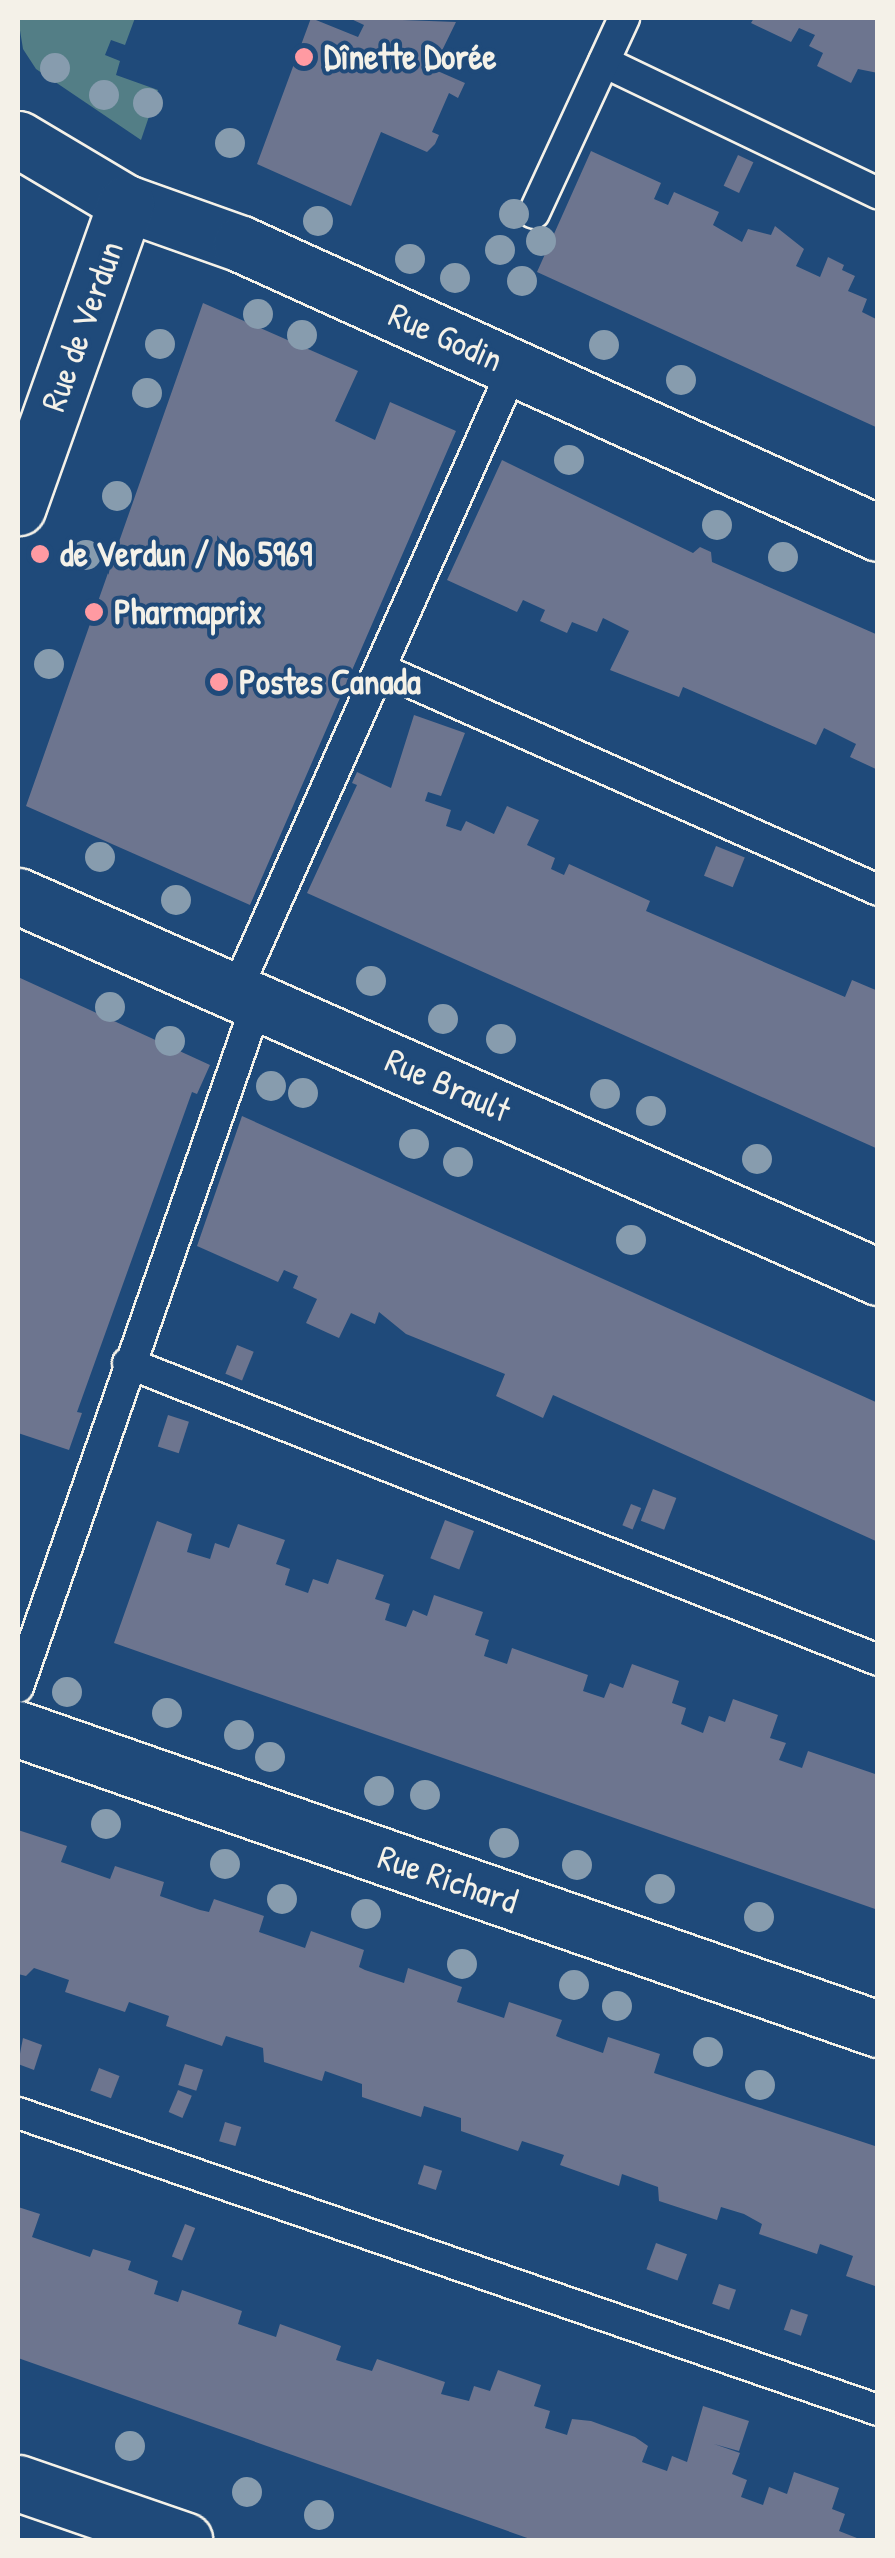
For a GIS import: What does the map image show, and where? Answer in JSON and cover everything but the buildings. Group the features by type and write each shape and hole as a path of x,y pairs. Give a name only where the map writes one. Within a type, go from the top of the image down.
{"street":[{"name":"Rue Godin","path":"18,140 126,202 241,244 878,533"},
{"name":"Rue de Verdun","path":"18,507 126,202"},
{"name":"Rue Brault","path":"18,896 878,1277"},
{"name":"Rue Richard","path":"18,1729 878,2029"},
{"path":"18,2482 184,2540"}],"lane":[{"path":"534,212 624,18"},
{"path":"604,62 878,192"},
{"path":"18,1688 247,995 514,367"},
{"path":"383,670 878,890"},
{"path":"128,1363 878,1660"},
{"path":"18,2113 878,2410"}],"green space":[{"path":"18,18 135,18 125,45 111,40 105,55 120,61 116,75 158,90 141,140 36,69 23,49"}],"place":[{"name":"Dînette Dorée","path":"304,57"},
{"name":"de Verdun / No 5969","path":"40,554"},
{"name":"Pharmaprix","path":"94,612"},
{"name":"Postes Canada","path":"219,682"}]}
